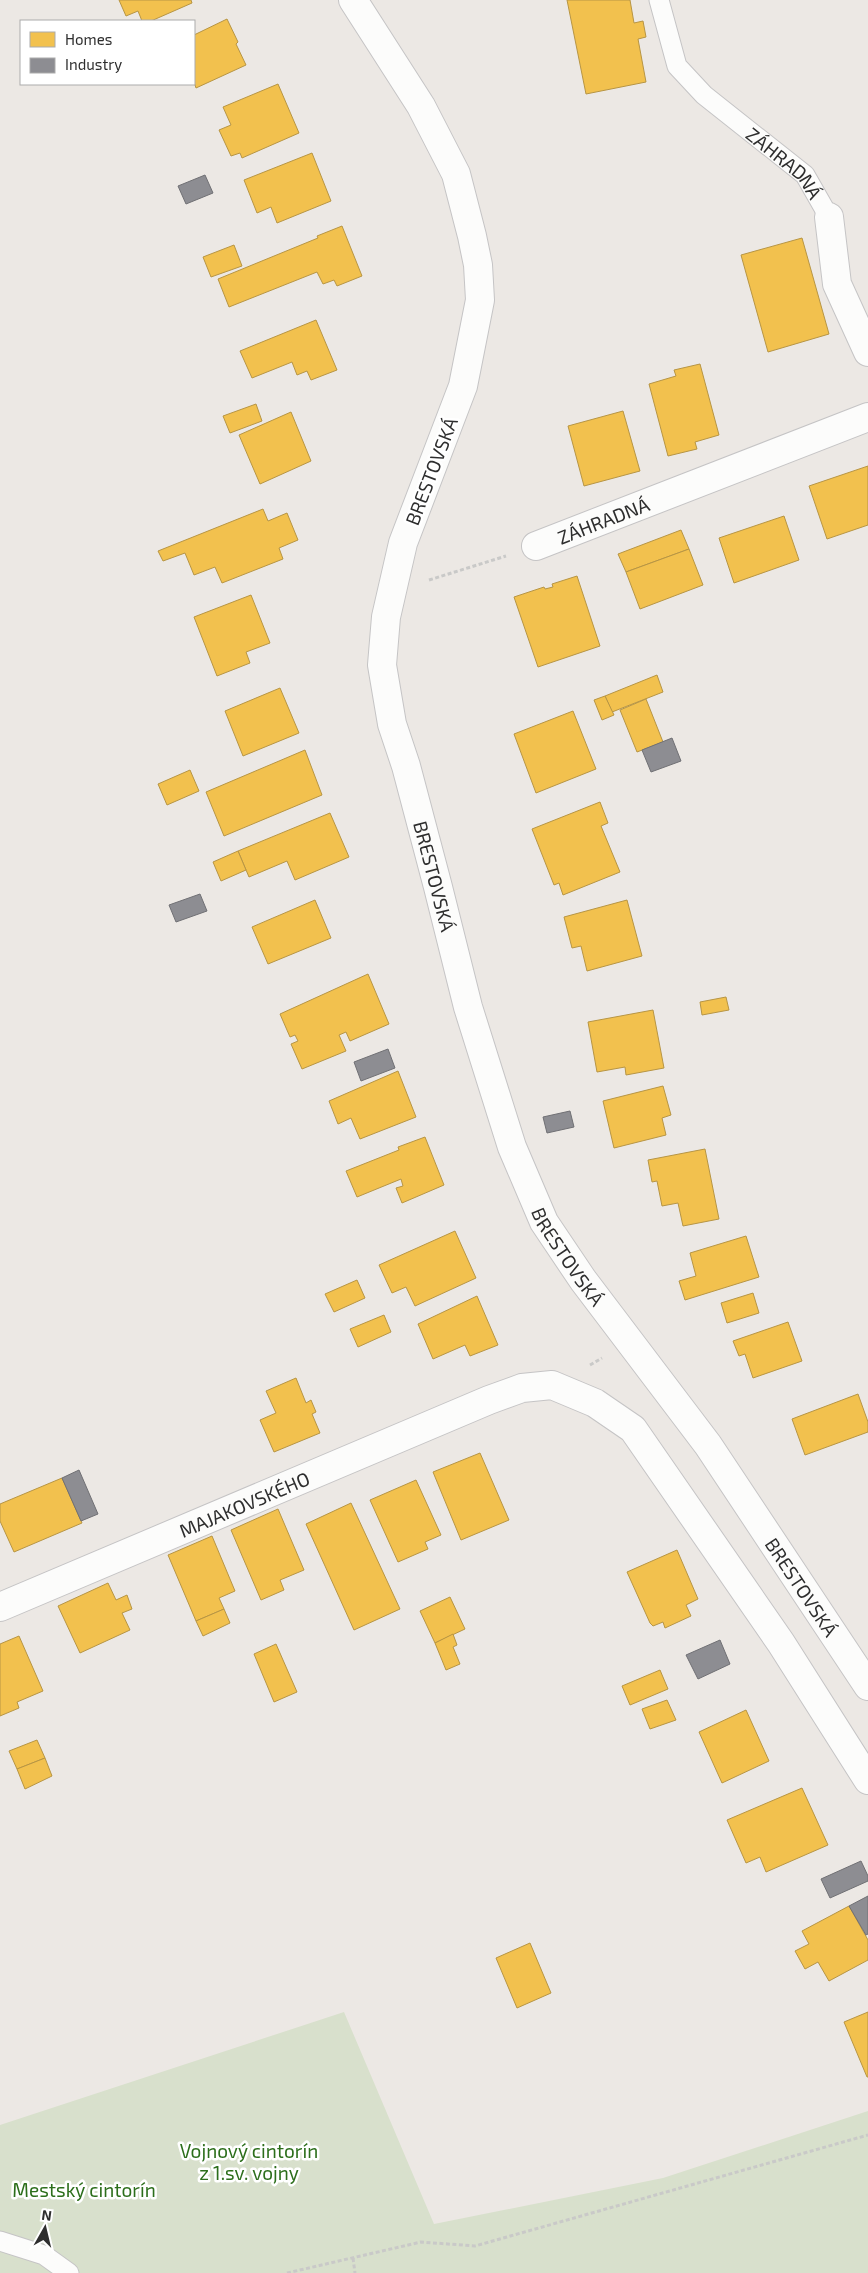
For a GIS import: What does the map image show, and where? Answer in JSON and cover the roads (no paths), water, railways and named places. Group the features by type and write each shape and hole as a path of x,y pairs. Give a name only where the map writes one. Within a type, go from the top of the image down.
{"street":[{"name":"BRESTOVSKÁ","path":"354,0 421,106 456,174 472,236 480,300 463,386 403,543 386,617 382,665 392,724 436,878 468,1007 512,1147 540,1214 583,1280 708,1445 868,1686"},
{"name":"ZÁHRADNÁ","path":"829,217 837,284 868,352"},
{"name":"ZÁHRADNÁ","path":"536,546 868,416"},
{"name":"MAJAKOVSKÉHO","path":"0,1607 489,1400 522,1388 552,1385 595,1402 633,1429 781,1643 868,1780"}],"lane":[{"name":"ZÁHRADNÁ","path":"658,0 676,66 704,95 805,176 829,217"},
{"path":"0,2241 44,2255 69,2273"}],"park label":[{"name":"Vojnový cintorín z 1.sv. vojny","path":"249,2161"},
{"name":"Mestský cintorín","path":"84,2189"}]}
